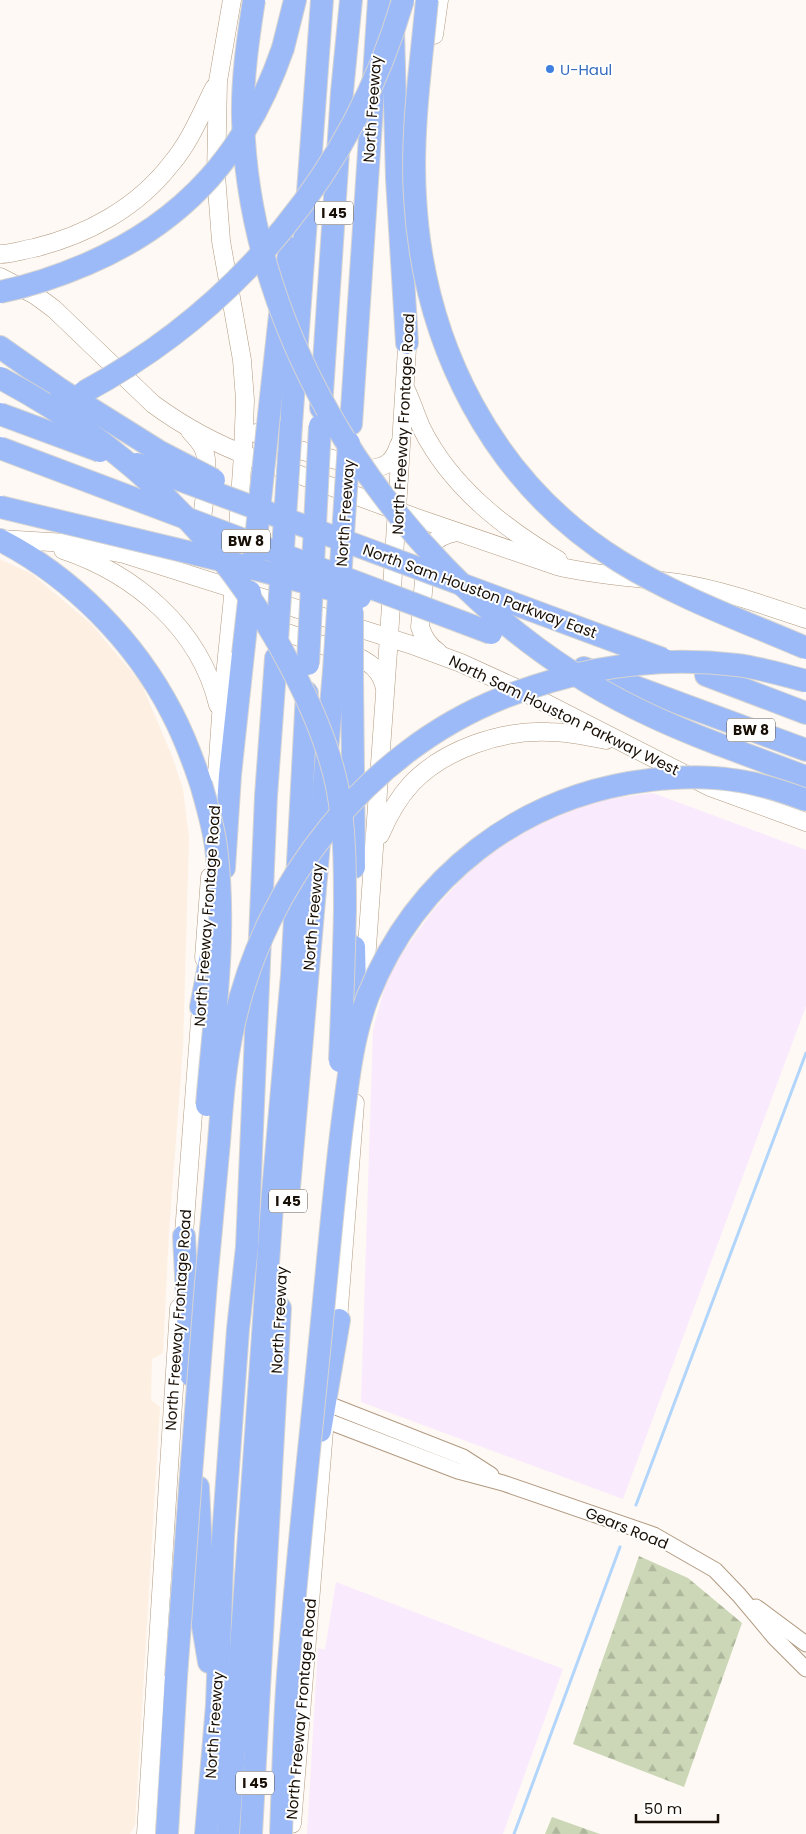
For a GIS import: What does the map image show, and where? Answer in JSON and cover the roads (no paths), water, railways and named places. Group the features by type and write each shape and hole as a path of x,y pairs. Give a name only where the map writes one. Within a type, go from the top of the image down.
{"highway":[{"path":"254,0 246,55 243,118 248,183 258,234 277,299 305,366 339,430 367,474 407,526 448,571 500,619 571,672 622,702 666,724 806,776"},
{"path":"0,292 54,277 102,258 148,232 175,212 204,186 234,147 268,88 283,48 295,0"},
{"name":"North Freeway","path":"206,1834 217,1705 223,1538 238,1329 247,1247 266,796 322,0"},
{"name":"North Freeway","path":"228,1834 272,1211 292,975 320,426 342,92 351,0"},
{"name":"North Freeway","path":"251,1834 283,1253 343,673 346,505 379,0"},
{"path":"392,0 397,179 407,343"},
{"path":"0,420 33,412 84,392 136,361 176,332 227,289 260,257 276,239 319,181 355,121 380,69 403,0"},
{"path":"427,0 414,162 415,198 422,262 432,307 444,344 458,378 477,412 520,475 562,518 598,548 667,587 806,648"},
{"path":"200,1007 221,901 230,775 235,655 270,415 282,297 314,104"},
{"path":"0,346 61,390 160,452 220,483 335,537"},
{"path":"0,378 63,415 108,447 145,477 193,525 230,568 261,613 280,645 312,708 324,738 337,785 343,829 344,944 335,1185"},
{"name":"North Sam Houston Parkway East","path":"0,414 806,713"},
{"name":"BW 8","path":"0,448 806,750"},
{"path":"0,507 225,561 491,633"},
{"path":"0,540 50,570 86,600 116,632 147,673 172,712 186,743 201,784 216,846 219,874 218,962 184,1399 176,1677"},
{"path":"167,1834 176,1677 205,1302 228,1056 240,998 252,961 268,923 289,884 341,814 390,765 440,729 473,711 511,694 575,674 610,667 652,662 738,665 806,681"},
{"path":"343,673 355,812 354,933 357,1083"},
{"path":"281,1834 288,1678 335,1185 352,1055 357,1031 380,969 416,910 464,860 488,841 520,821 550,807 582,795 636,782 699,777 731,779 764,786 806,800"},
{"path":"184,1236 203,1593 203,1626 217,1705"},
{"path":"258,1732 284,1648 339,1320"}],"main road":[{"name":"North Freeway Frontage Road","path":"146,1834 184,1236 220,716 235,655 234,587 245,400 242,360 221,241 216,143 218,81 232,0"},
{"name":"North Freeway Frontage Road","path":"291,1834 326,1412 339,1320 386,690 407,343 429,79 439,0"},
{"path":"0,254 51,243 73,236 107,219 130,204 156,182 172,164 187,142 218,81"},
{"path":"0,277 35,295 54,309 153,404 221,445 398,511 557,566 581,572 680,583 740,597 806,619"},
{"path":"404,384 423,429 442,461 464,490 490,513 543,551 581,572"},
{"path":"245,400 250,424 254,431 265,439 369,469 388,465 397,453 402,438"},
{"path":"173,569 184,565 193,558 197,551 207,463 204,450 185,425"},
{"path":"442,655 430,647 420,627 428,554 430,548 438,539 457,532"},
{"path":"0,540 32,540 103,549 234,587"},
{"path":"32,540 80,556 125,580 153,600 179,626 200,657 209,674 220,716"},
{"name":"North Sam Houston Parkway West","path":"234,587 442,655 516,688 710,787 806,822"},
{"path":"235,655 232,643 240,634 252,627 262,625 370,663 378,670 386,690"},
{"path":"374,855 389,815 412,784 427,770 446,758 470,747 498,737 521,733 548,732 586,736 628,746"}],"street":[{"name":"Gears Road","path":"326,1412 458,1471 503,1483 654,1535 715,1570 739,1595 774,1638 806,1669"},
{"name":"Gears Road","path":"739,1595 806,1644"}],"waterway":[{"path":"636,1505 806,1053"},
{"path":"514,1834 620,1547"}],"place":[{"name":"U-Haul","path":"550,69"}]}
